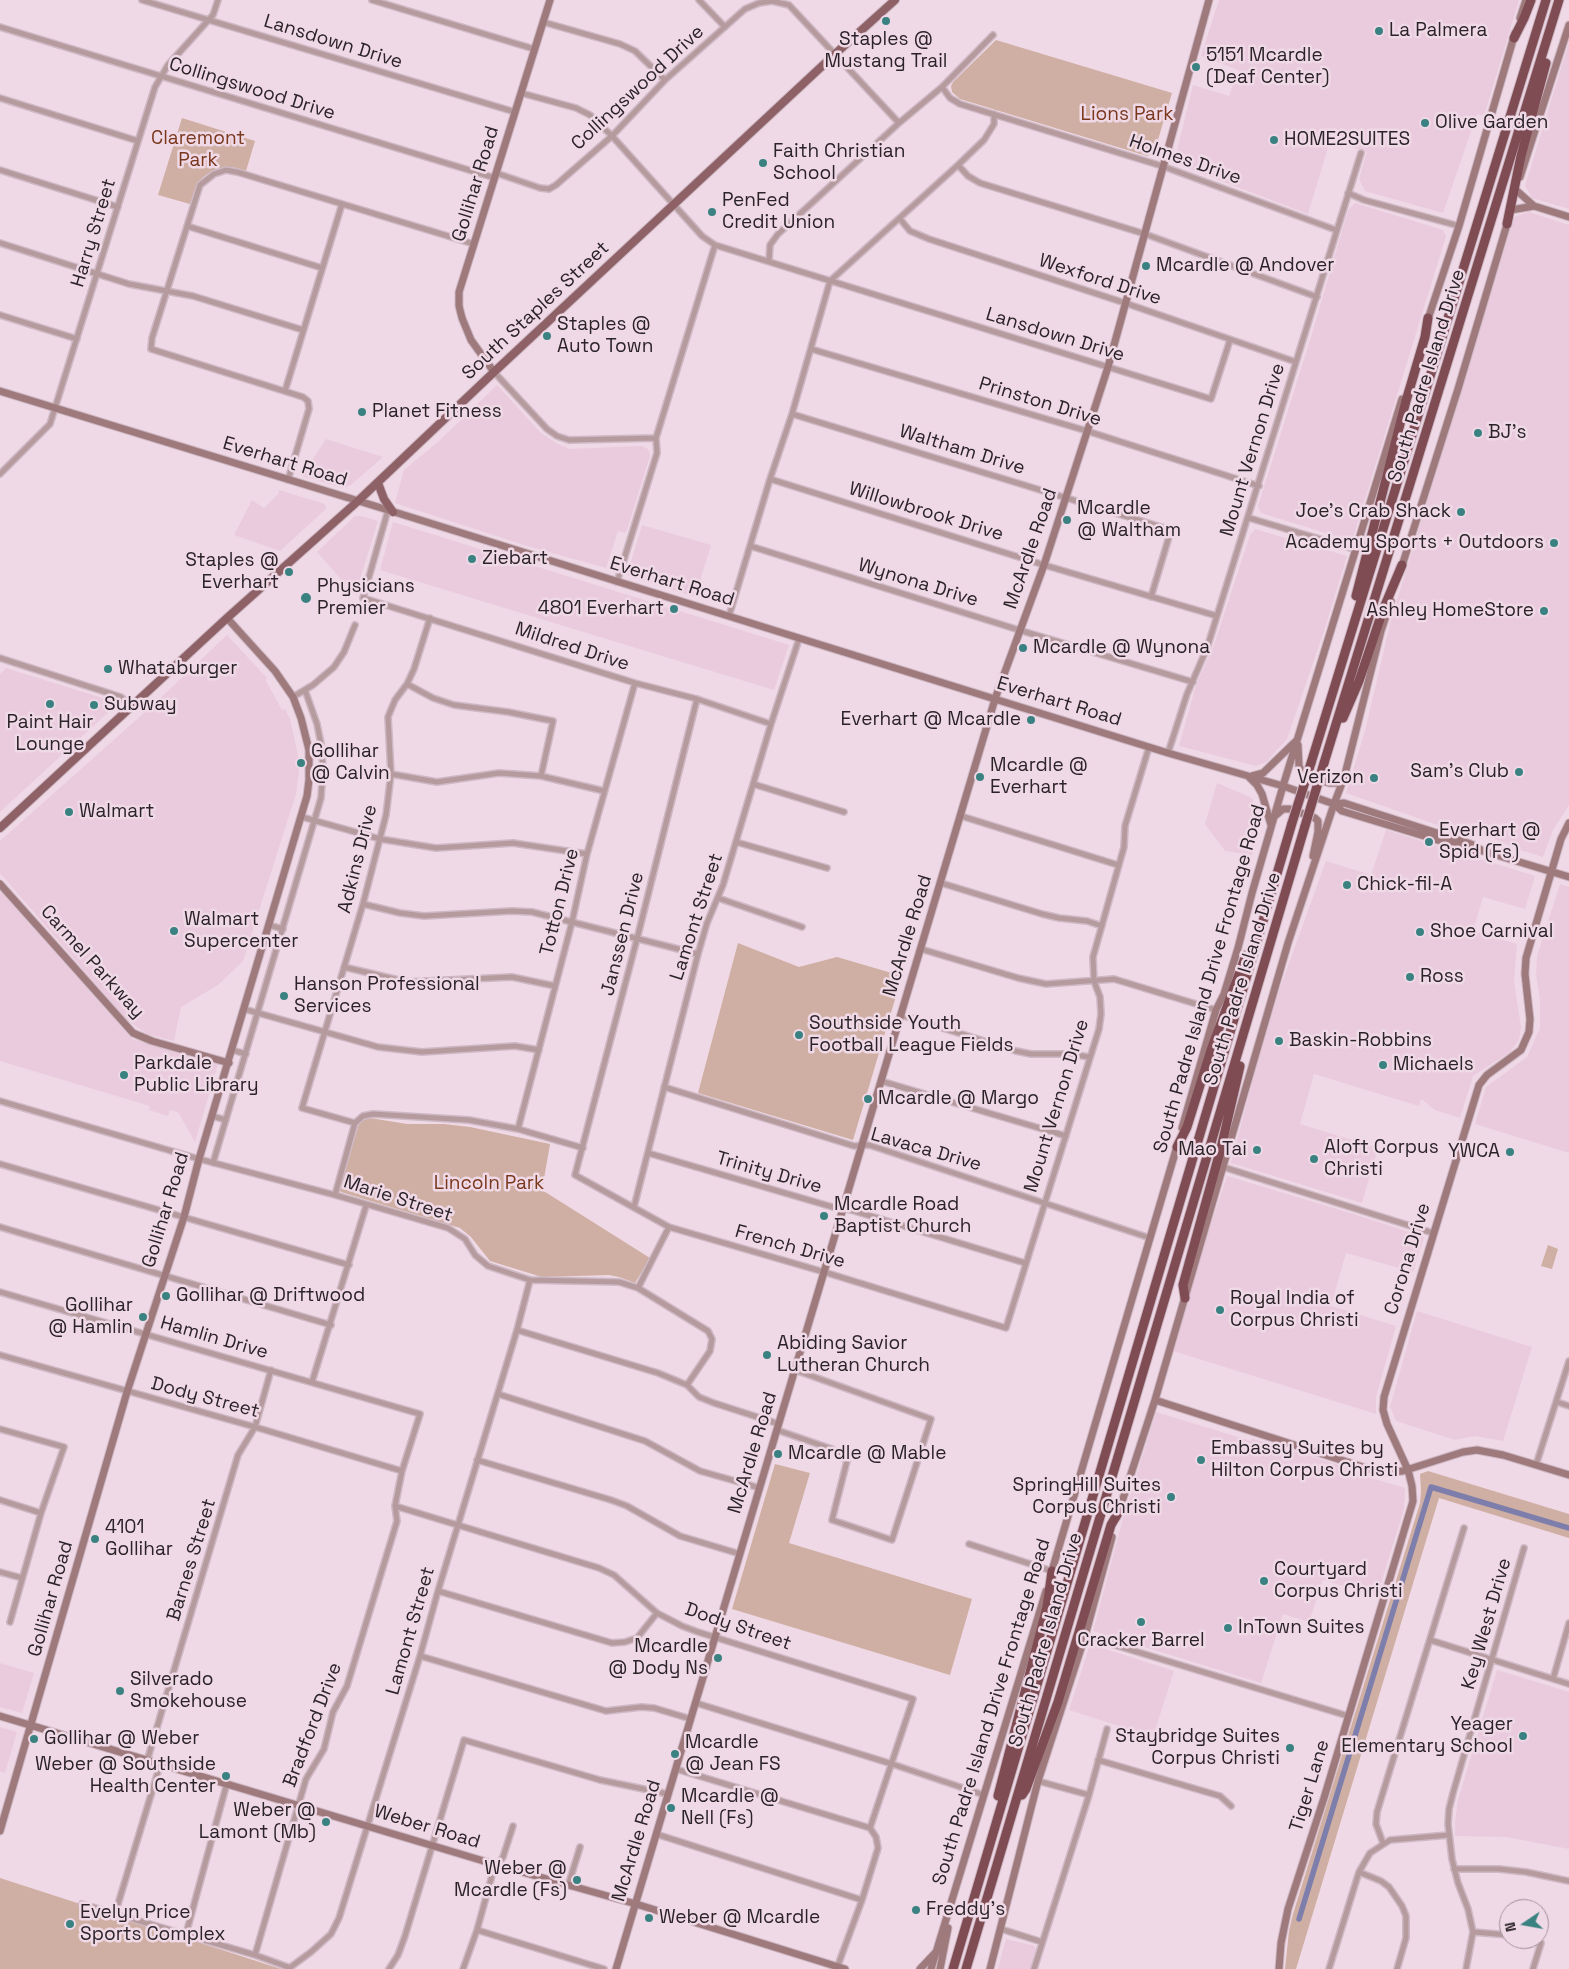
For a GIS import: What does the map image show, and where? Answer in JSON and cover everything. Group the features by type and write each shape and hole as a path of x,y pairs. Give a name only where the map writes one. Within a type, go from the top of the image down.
{"highway":[{"path":"1514,38 1531,0"},
{"name":"South Padre Island Drive","path":"953,1969 1277,871 1546,0"},
{"name":"South Padre Island Drive","path":"966,1969 1305,826 1559,0"},
{"path":"1507,224 1521,156 1547,56 1551,26"},
{"path":"1327,710 1406,401 1425,338 1428,318"},
{"path":"1325,761 1359,680 1383,610 1402,564"},
{"path":"1177,1147 1187,1127 1211,1050 1243,966 1264,893 1277,871"},
{"path":"1185,1298 1183,1285 1230,1114 1240,1065 1239,1049"},
{"path":"1016,1803 1026,1789 1058,1702 1111,1525 1118,1514"},
{"path":"972,1905 1023,1695 1047,1607 1052,1571"}],"main road":[{"name":"Gollihar Road","path":"494,372 471,340 459,306 460,292 550,0"},
{"name":"South Staples Street","path":"0,828 227,618 378,483 494,372 895,0"},
{"name":"McArdle Road","path":"616,1969 995,699 1044,565 1108,367 1209,0"},
{"name":"South Padre Island Drive Frontage Road","path":"931,1969 1052,1571 1216,1010 1224,994 1238,948 1283,786 1428,318 1459,226 1526,0"},
{"path":"990,1969 1038,1781 1085,1636 1118,1514 1155,1400 1303,895 1344,778 1381,631 1458,389 1516,190 1569,25"},
{"path":"1516,190 1534,206 1569,217"},
{"path":"1511,210 1534,206"},
{"name":"Everhart Road","path":"0,391 729,616 1148,748 1283,786 1334,804 1344,803 1471,844 1483,851 1569,877"},
{"path":"378,483 391,511"},
{"name":"Gollihar Road","path":"0,1831 127,1392 184,1217 199,1159 302,817 309,780 309,750 304,726 293,697 275,671 227,618"},
{"path":"1298,740 1299,766 1303,775 1329,783 1338,783 1344,778"},
{"path":"1249,776 1264,774 1298,740"},
{"path":"1249,776 1262,794 1272,828"},
{"path":"1276,815 1283,810 1290,809 1316,818 1318,821 1318,832 1303,895"},
{"name":"Corona Drive","path":"1408,1470 1387,1424 1383,1410 1384,1396 1479,1085 1487,1075 1521,1050 1529,1032 1525,966 1551,871 1561,839 1569,823"},
{"name":"Carmel Parkway","path":"0,884 133,1033 152,1041 228,1063"},
{"path":"1155,1400 1372,1470 1394,1472 1408,1470 1471,1450 1486,1450 1569,1475"},
{"name":"Tiger Lane","path":"1279,1969 1281,1943 1288,1909 1413,1501 1408,1470"},
{"name":"Weber Road","path":"0,1716 32,1724 160,1765 299,1804 568,1886 636,1904 845,1969"},
{"path":"940,1969 954,1896"},
{"path":"920,1969 937,1950"}],"street":[{"name":"Lansdown Drive","path":"142,0 515,112"},
{"name":"Harry Street","path":"0,474 50,424 154,87 168,65 209,20 218,0"},
{"path":"372,0 534,50"},
{"path":"700,0 725,27"},
{"name":"Collingswood Drive","path":"0,27 495,176 549,189 612,136 665,80 745,9 759,3 772,1 789,5 899,123"},
{"path":"543,22 620,44 635,51 665,80"},
{"path":"769,261 770,245 778,234 899,123 942,87 993,35"},
{"name":"Holmes Drive","path":"942,87 950,98 960,104 1162,166 1336,230"},
{"name":"Lansdown Drive","path":"521,93 576,108 590,115 612,136 702,236 715,245 1212,398 1230,340"},
{"path":"0,98 138,141"},
{"path":"729,616 770,479 792,414 830,281 958,165 989,132 994,124 994,114"},
{"name":"Mount Vernon Drive","path":"1168,754 1187,694 1208,648 1361,154"},
{"path":"958,165 968,176 980,183 1145,234 1317,297"},
{"path":"0,170 118,207"},
{"path":"288,480 309,409 308,401 285,391 151,349 152,338 200,185 214,174 226,170 237,172 474,244"},
{"path":"1348,193 1364,200 1459,226"},
{"path":"285,391 342,204"},
{"name":"Wexford Drive","path":"900,219 910,231 929,239 1125,303 1296,362"},
{"path":"187,226 322,268"},
{"path":"0,243 135,285 193,296 304,330"},
{"path":"617,582 657,453 656,438 715,245"},
{"path":"0,315 77,339"},
{"name":"Prinston Drive","path":"811,349 1087,431 1258,486"},
{"path":"494,372 547,429 557,436 569,440 656,438"},
{"name":"Waltham Drive","path":"792,414 1171,530 1151,597"},
{"name":"Willowbrook Drive","path":"770,479 1044,565 1217,616"},
{"name":"Mildred Drive","path":"391,511 363,598 635,683 697,699 771,724"},
{"path":"1249,518 1357,550"},
{"name":"Wynona Drive","path":"750,546 1193,682"},
{"name":"Adkins Drive","path":"355,1123 302,1108 363,904 389,799 391,774 388,717 395,700 407,684 419,657 430,618"},
{"path":"293,697 318,681 334,667 344,652 355,625"},
{"name":"Lamont Street","path":"634,1207 707,923 718,898 799,639"},
{"path":"0,658 121,697 132,706"},
{"name":"Totton Drive","path":"518,1129 572,922 587,854 635,683"},
{"path":"407,684 433,698 454,705 508,712 554,721 541,776"},
{"path":"213,1163 321,798 323,756 318,724 305,690"},
{"name":"Janssen Drive","path":"575,1175 697,699"},
{"name":"Mount Vernon Drive","path":"1006,1328 1099,1029 1101,1014 1100,997 1094,981 1093,957 1124,847 1125,826 1148,748"},
{"path":"391,774 437,782 499,773 541,776 604,791"},
{"path":"753,784 844,812"},
{"path":"960,816 1118,865"},
{"path":"302,817 380,839 436,848 513,843 587,854"},
{"path":"736,842 827,868"},
{"path":"941,883 1042,914 1087,921 1102,926"},
{"path":"718,898 802,927"},
{"path":"363,904 400,913 424,916 512,911 532,912 698,954"},
{"path":"269,925 283,929"},
{"path":"921,949 1018,978 1046,984 1114,979 1216,1010"},
{"path":"344,967 407,982 512,977 555,986"},
{"path":"244,1009 378,1047 422,1052 515,1046 539,1050"},
{"path":"901,1015 1016,1051 1032,1054 1071,1054 1089,1057"},
{"path":"232,1050 246,1054"},
{"path":"881,1081 1066,1136"},
{"name":"Lavaca Drive","path":"664,1087 854,1146 869,1145 1044,1201 1150,1238"},
{"name":"Marie Street","path":"0,1101 213,1163 335,1195 366,1206 448,1228 465,1239 476,1255 488,1266 530,1280 619,1282 638,1288 708,1331 712,1340 710,1352 687,1385"},
{"path":"335,1195 355,1123 363,1116 373,1114 469,1120 518,1129 583,1148"},
{"path":"212,1116 226,1120"},
{"name":"Trinity Drive","path":"648,1153 1025,1263"},
{"path":"0,1164 349,1265"},
{"path":"1223,1167 1433,1232"},
{"name":"French Drive","path":"575,1175 669,1227 1006,1328"},
{"path":"312,1382 366,1206"},
{"path":"0,1227 331,1325"},
{"path":"638,1288 669,1227"},
{"name":"Lamont Street","path":"288,1968 311,1952 331,1934 339,1918 420,1656 517,1330 530,1280"},
{"name":"Hamlin Drive","path":"0,1292 420,1414 402,1471"},
{"path":"517,1330 658,1372 687,1385 699,1396 714,1404 832,1449 847,1461 832,1520 892,1540 931,1419 795,1370"},
{"name":"Dody Street","path":"0,1355 255,1427 402,1471"},
{"path":"1536,1465 1569,1361"},
{"name":"Barnes Street","path":"147,1761 238,1456 255,1427 271,1370"},
{"path":"498,1394 645,1441 700,1471 760,1488"},
{"path":"1556,1402 1569,1406"},
{"path":"0,1429 64,1447 41,1513 10,1622"},
{"path":"477,1460 611,1500 627,1506 680,1536 740,1554"},
{"path":"395,1506 402,1471"},
{"path":"0,1500 41,1513"},
{"name":"Dody Street","path":"395,1506 459,1524 607,1571 657,1613 682,1626 913,1699 892,1764"},
{"name":"Bradford Drive","path":"255,1954 306,1779 324,1749 332,1712 347,1686 397,1520 395,1506"},
{"path":"1383,1843 1376,1824 1377,1812 1464,1528"},
{"path":"969,1544 1052,1571"},
{"name":"Key West Drive","path":"1466,1969 1473,1932 1468,1909 1454,1869 1448,1824 1453,1793 1524,1548"},
{"path":"0,1572 22,1578"},
{"path":"438,1591 612,1643 625,1642 637,1638 657,1613"},
{"path":"1553,1679 1569,1624"},
{"path":"1085,1636 1348,1716"},
{"path":"1430,1640 1569,1684"},
{"path":"420,1656 606,1711 641,1707 654,1708 691,1719"},
{"path":"696,1703 892,1764 984,1795"},
{"path":"1034,1969 1089,1795 1107,1729"},
{"path":"389,1969 398,1955 405,1936 464,1740 600,1780 668,1794"},
{"path":"1098,1760 1220,1796 1231,1806"},
{"path":"870,1828 892,1764"},
{"path":"115,1914 160,1765"},
{"path":"676,1769 870,1828 876,1836 878,1848 862,1900 837,1968"},
{"path":"1038,1781 1089,1795"},
{"path":"186,1934 227,1783"},
{"path":"463,1969 477,1930 493,1872 503,1857 513,1826"},
{"path":"656,1834 862,1900"},
{"path":"1329,1969 1359,1872 1370,1853 1383,1843 1399,1838 1449,1835"},
{"path":"568,1886 580,1847"},
{"path":"1454,1869 1499,1869 1526,1872 1569,1881"},
{"path":"1359,1872 1381,1881 1389,1887 1402,1906 1406,1916 1406,1938 1397,1969"},
{"path":"82,1904 255,1954 288,1968"},
{"path":"1001,1929 1042,1942"},
{"path":"477,1930 604,1969"},
{"path":"1473,1932 1499,1934"},
{"path":"1533,1969 1539,1949"}],"shaded area":[{"path":"1219,0 1519,0 1484,116 1477,114 1443,213 1365,191 1359,179 1367,152 1330,141 1308,214 1174,163 1193,85 1229,96 1238,70 1201,56"},
{"path":"1569,42 1569,209 1532,198 1525,186"},
{"path":"1355,203 1443,230 1446,236 1353,538 1348,540 1261,513 1258,506 1311,337 1348,210"},
{"path":"1529,212 1569,225 1569,805 1553,830 1543,857 1517,849 1492,838 1448,826 1446,828 1346,793 1365,731 1391,620 1514,217"},
{"path":"497,385 541,433 558,444 570,449 641,446 648,449 650,456 626,533 618,531 606,568 527,546 395,503 404,470 439,441"},
{"path":"326,439 383,457 351,485 343,488 302,476"},
{"path":"279,490 325,504 326,509 280,551 234,535 252,500 264,508 279,493"},
{"path":"355,516 378,521 355,595 317,552"},
{"path":"393,522 789,645 774,690 380,570"},
{"path":"642,525 711,545 695,597 627,575"},
{"path":"1255,529 1347,556 1325,628 1287,739 1266,762 1256,766 1179,746 1196,685 1214,645 1250,535"},
{"path":"227,635 267,678 266,681 282,710 285,709 290,719 298,755 299,771 296,794 243,961 218,985 181,1007 174,1041 147,1034 126,1019 0,873 0,841 153,705"},
{"path":"6,668 112,701 115,706 0,812 0,674"},
{"path":"1217,783 1252,798 1260,824 1252,855 1225,851 1205,824"},
{"path":"1386,830 1535,876 1525,909 1483,897 1473,931 1517,944 1514,981 1521,1027 1519,1040 1510,1052 1473,1076 1460,1118 1435,1110 1421,1099 1419,1106 1314,1074 1300,1124 1378,1148 1362,1203 1231,1163 1259,1057 1279,991 1326,861 1371,875"},
{"path":"1560,884 1569,887 1569,1153 1475,1124 1486,1087 1527,1057 1540,1028 1540,1000 1536,974 1537,956"},
{"path":"0,891 132,1039 218,1064 195,1142 178,1112 170,1110 168,1116 149,1110 150,1106 0,1061"},
{"path":"1227,1176 1424,1237 1413,1272 1346,1253 1331,1306 1396,1326 1376,1397 1376,1414 1173,1351 1197,1266"},
{"path":"1417,1311 1532,1347 1503,1441 1475,1436 1455,1440 1396,1421 1390,1407"},
{"path":"1156,1412 1251,1441 1252,1439 1266,1442 1351,1469 1351,1472 1405,1488 1404,1509 1377,1596 1323,1580 1309,1622 1283,1614 1261,1683 1093,1631 1122,1522"},
{"path":"1090,1644 1174,1671 1153,1737 1069,1710"},
{"path":"0,1663 34,1673 22,1713 0,1707"},
{"name":"Yeager Elementary School","path":"1497,1670 1569,1692 1569,1849 1506,1837 1455,1836 1458,1800"},
{"path":"0,1727 17,1732 5,1773 0,1771"},
{"path":"1006,1939 1035,1946 1036,1950 1030,1969 998,1969"}],"green space":[{"name":"Lions Park","path":"996,40 1172,93 1154,153 1147,156 960,99 952,92 951,86 953,82"},
{"name":"Claremont Park","path":"182,118 255,141 246,171 233,167 212,171 197,184 190,204 158,195"},
{"name":"Southside Youth Football League Fields","path":"738,943 799,967 837,957 902,976 853,1140 698,1093"},
{"name":"Lincoln Park","path":"370,1118 407,1124 444,1124 470,1127 550,1144 542,1190 650,1258 635,1283 609,1275 542,1277 490,1261 471,1237 460,1228 341,1192 339,1189 359,1124 363,1120"},
{"path":"1548,1245 1558,1249 1552,1269 1541,1266"},
{"path":"775,1464 810,1473 789,1543 972,1599 950,1675 732,1609"},
{"path":"1428,1471 1569,1514 1569,1538 1439,1498 1296,1969 1285,1969 1289,1931 1293,1914 1420,1503 1420,1474"},
{"name":"Evelyn Price Sports Complex","path":"0,1878 281,1969 0,1969"}],"waterway":[{"path":"1299,1919 1431,1487 1569,1528"}],"place":[{"name":"Staples @ Mustang Trail","path":"886,21"},
{"name":"La Palmera","path":"1379,31"},
{"name":"5151 Mcardle (Deaf Center)","path":"1196,67"},
{"name":"Olive Garden","path":"1425,123"},
{"name":"HOME2SUITES","path":"1274,140"},
{"name":"Faith Christian School","path":"763,163"},
{"name":"PenFed Credit Union","path":"712,212"},
{"name":"Mcardle @ Andover","path":"1146,266"},
{"name":"Staples @ Auto Town","path":"547,336"},
{"name":"Planet Fitness","path":"362,412"},
{"name":"BJ's","path":"1478,433"},
{"name":"Joe's Crab Shack","path":"1461,512"},
{"name":"Mcardle @ Waltham","path":"1067,520"},
{"name":"Academy Sports + Outdoors","path":"1554,543"},
{"name":"Ziebart","path":"472,559"},
{"name":"Staples @ Everhart","path":"289,572"},
{"name":"Physicians Premier","path":"306,598"},
{"name":"4801 Everhart","path":"674,609"},
{"name":"Ashley HomeStore","path":"1544,611"},
{"name":"Mcardle @ Wynona","path":"1023,648"},
{"name":"Whataburger","path":"108,669"},
{"name":"Paint Hair Lounge","path":"50,704"},
{"name":"Subway","path":"94,705"},
{"name":"Everhart @ Mcardle","path":"1031,720"},
{"name":"Gollihar @ Calvin","path":"301,763"},
{"name":"Sam's Club","path":"1519,772"},
{"name":"Mcardle @ Everhart","path":"980,777"},
{"name":"Verizon","path":"1374,778"},
{"name":"Walmart","path":"69,812"},
{"name":"Everhart @ Spid (Fs)","path":"1429,842"},
{"name":"Chick-fil-A","path":"1347,885"},
{"name":"Walmart Supercenter","path":"174,931"},
{"name":"Shoe Carnival","path":"1420,932"},
{"name":"Ross","path":"1410,977"},
{"name":"Hanson Professional Services","path":"284,996"},
{"name":"Southside Youth Football League Fields","path":"799,1035"},
{"name":"Baskin-Robbins","path":"1279,1041"},
{"name":"Michaels","path":"1383,1065"},
{"name":"Parkdale Public Library","path":"124,1075"},
{"name":"Mcardle @ Margo","path":"868,1099"},
{"name":"Mao Tai","path":"1257,1150"},
{"name":"YWCA","path":"1510,1152"},
{"name":"Aloft Corpus Christi","path":"1314,1159"},
{"name":"Mcardle Road Baptist Church","path":"824,1216"},
{"name":"Gollihar @ Driftwood","path":"166,1296"},
{"name":"Royal India of Corpus Christi","path":"1220,1310"},
{"name":"Gollihar @ Hamlin","path":"143,1317"},
{"name":"Abiding Savior Lutheran Church","path":"767,1355"},
{"name":"Mcardle @ Mable","path":"778,1454"},
{"name":"Embassy Suites by Hilton Corpus Christi","path":"1201,1460"},
{"name":"SpringHill Suites Corpus Christi","path":"1171,1497"},
{"name":"4101 Gollihar","path":"95,1539"},
{"name":"Courtyard Corpus Christi","path":"1264,1581"},
{"name":"Cracker Barrel","path":"1141,1622"},
{"name":"InTown Suites","path":"1228,1628"},
{"name":"Mcardle @ Dody Ns","path":"718,1658"},
{"name":"Silverado Smokehouse","path":"120,1691"},
{"name":"Yeager Elementary School","path":"1523,1736"},
{"name":"Gollihar @ Weber","path":"34,1739"},
{"name":"Staybridge Suites Corpus Christi","path":"1290,1748"},
{"name":"Mcardle @ Jean FS","path":"675,1754"},
{"name":"Weber @ Southside Health Center","path":"226,1776"},
{"name":"Mcardle @ Nell (Fs)","path":"671,1808"},
{"name":"Weber @ Lamont (Mb)","path":"326,1822"},
{"name":"Weber @ Mcardle (Fs)","path":"577,1880"},
{"name":"Freddy's","path":"916,1910"},
{"name":"Weber @ Mcardle","path":"649,1918"},
{"name":"Evelyn Price Sports Complex","path":"70,1924"}]}
